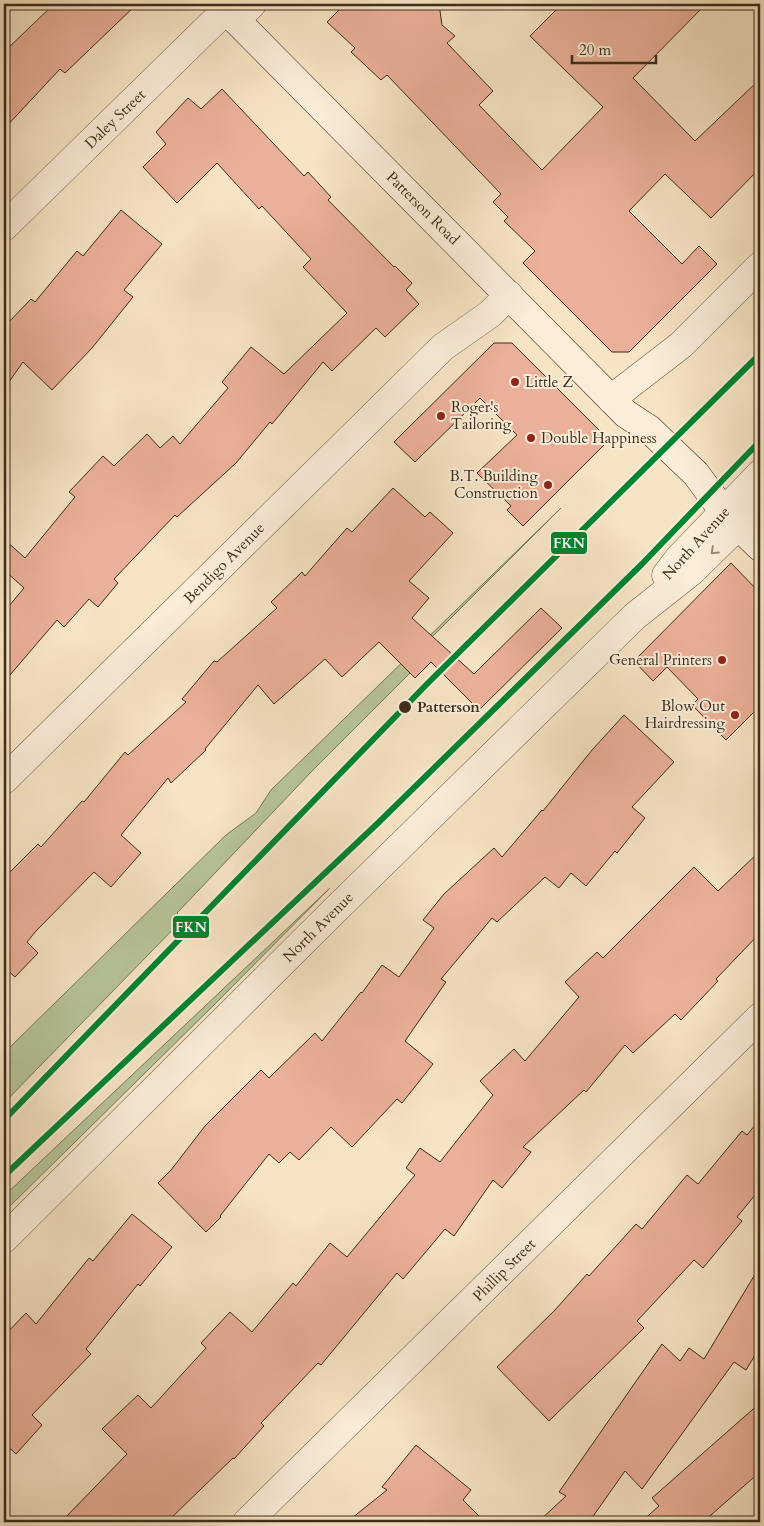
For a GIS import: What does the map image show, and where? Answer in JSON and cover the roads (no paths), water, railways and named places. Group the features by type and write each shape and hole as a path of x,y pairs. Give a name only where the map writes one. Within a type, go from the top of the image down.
{"street":[{"name":"Daley Street","path":"4,227 234,9"},
{"name":"Patterson Road","path":"234,9 502,288 619,406 648,429 696,474 732,519 760,547"},
{"path":"619,406 648,392 682,345 760,266"},
{"name":"Bendigo Avenue","path":"4,780 443,347 490,314 502,288"},
{"name":"North Avenue","path":"4,1239 634,616 692,571 732,519 760,474"},
{"name":"North Avenue","path":"732,519 760,504"},
{"name":"Phillip Street","path":"247,1522 760,1017"}],"place":[{"name":"Little Z","path":"515,382"},
{"name":"Roger's Tailoring","path":"441,416"},
{"name":"Double Happiness","path":"531,438"},
{"name":"B.T. Building Construction","path":"548,485"},
{"name":"General Printers","path":"722,660"},
{"name":"Patterson","path":"405,707"},
{"name":"Blow Out Hairdressing","path":"735,715"}]}
